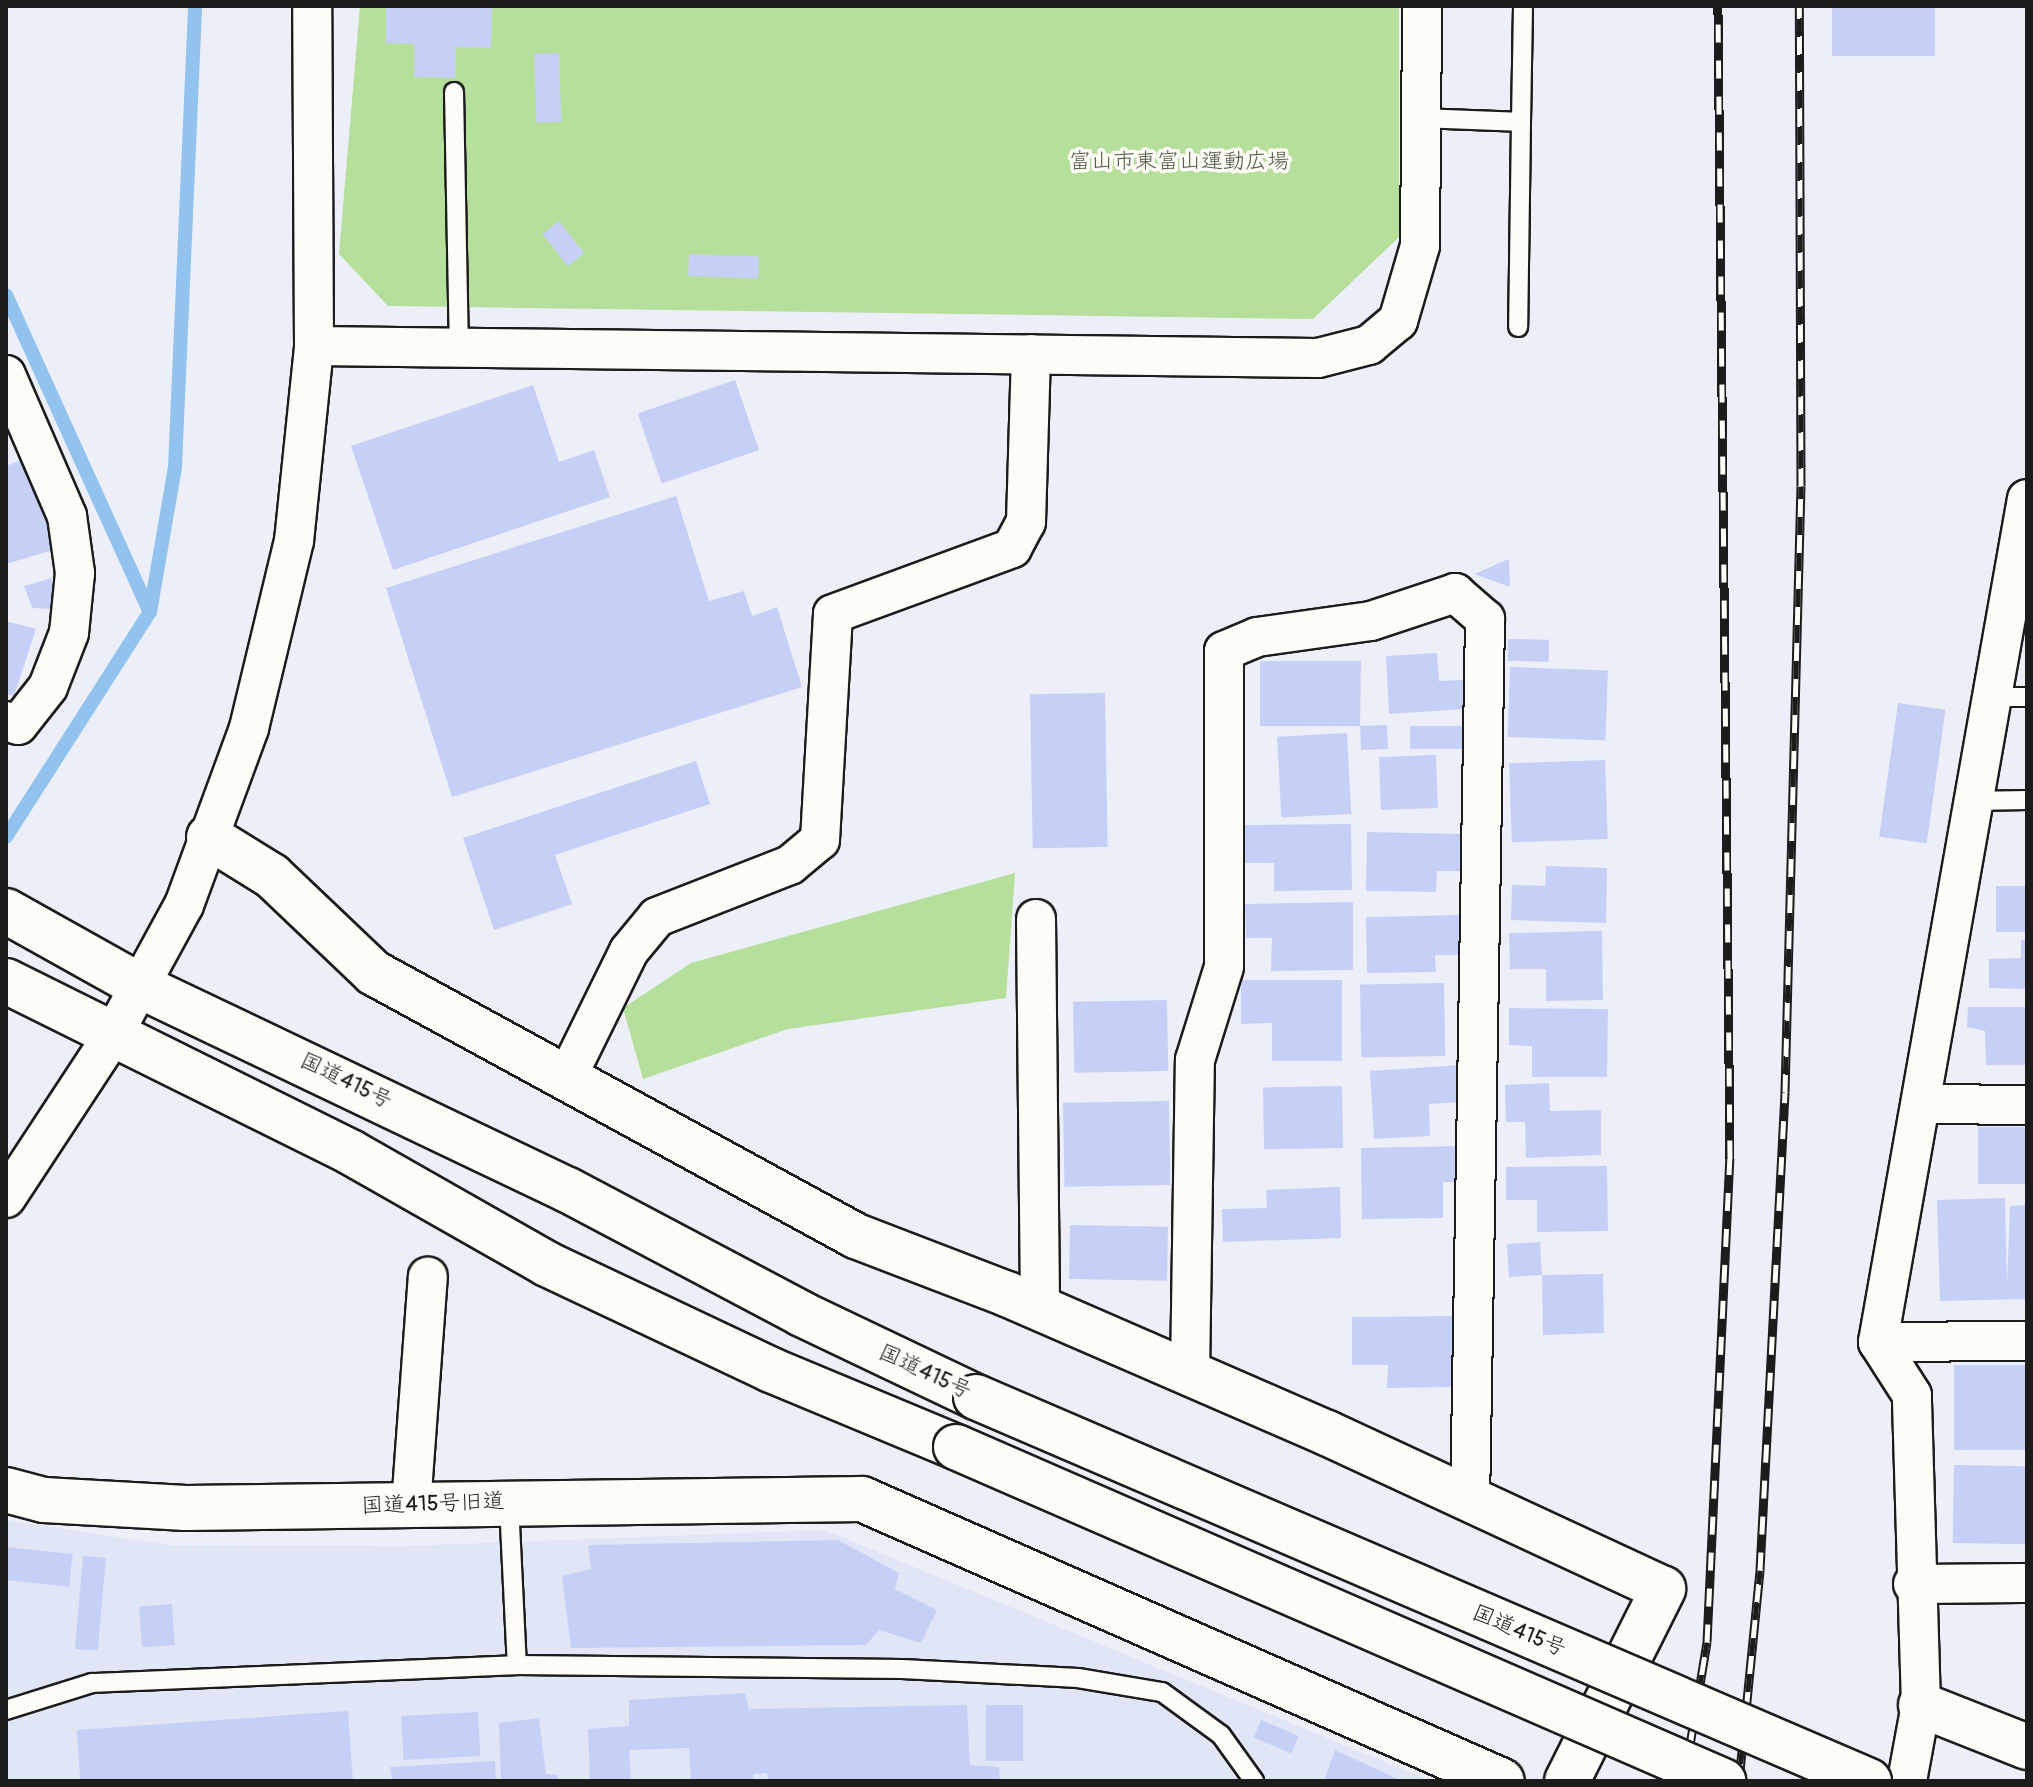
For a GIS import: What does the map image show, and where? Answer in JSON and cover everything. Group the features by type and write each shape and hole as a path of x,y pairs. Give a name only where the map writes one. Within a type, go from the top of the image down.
{"main road":[{"path":"209,837 272,876 374,973 856,1236 1190,1373 1663,1589 1567,1781"},
{"name":"国道415号","path":"19,918 140,986 525,1169 976,1397 1869,1781"},
{"path":"6,981 352,1153 547,1264 771,1370 956,1447 1723,1781"},
{"name":"国道415号旧道","path":"6,1490 44,1500 186,1508 411,1506 509,1501 862,1499 1502,1781"},
{"path":"1921,1705 2027,1747"}],"street":[{"path":"6,1198 113,1035 184,905 249,728 294,541 314,346 312,6"},
{"path":"314,346 1318,358 1369,345 1398,321 1420,246 1422,6"},
{"path":"567,1077 629,951 657,917 790,865 820,840 833,614 1012,548 1026,522 1031,354"},
{"path":"6,375 67,516 75,573 69,633 48,687 10,730"},
{"path":"1907,1781 1921,1705 1913,1584 1912,1395 1878,1342 1988,697 2027,499"},
{"path":"1190,1373 1195,1060 1224,967 1224,651 1257,637 1371,621 1455,593 1485,619 1470,1501"},
{"path":"1036,919 1040,1310"},
{"path":"1921,1104 2027,1105"},
{"path":"411,1506 428,1277"},
{"path":"1878,1342 2027,1341"},
{"path":"1913,1584 2027,1583"}],"lane":[{"path":"1518,327 1523,6"},
{"path":"454,92 459,348"},
{"path":"1422,118 1521,122"},
{"path":"1988,697 2027,697"},
{"path":"1970,801 2027,800"},
{"path":"509,1501 517,1665"},
{"path":"6,1710 92,1683 517,1665 902,1669 1078,1678 1162,1692 1221,1735 1254,1781"}],"shaded area":[{"path":"6,1520 169,1545 406,1546 825,1530 1431,1781 6,1781"}],"green space":[{"name":"富山市東富山運動広場","path":"360,6 1399,6 1399,237 1313,319 388,306 339,254"},
{"path":"1015,873 1006,998 788,1029 643,1079 623,1008 691,963"}],"building":[{"path":"386,6 492,6 491,48 456,47 455,78 414,77 414,44 386,43"},
{"path":"1832,6 1935,6 1935,56 1832,56"},
{"path":"559,53 561,122 536,123 534,54"},
{"path":"559,221 584,253 568,266 542,234"},
{"path":"689,254 759,256 758,278 688,276"},
{"path":"735,380 759,450 662,484 638,414"},
{"path":"533,385 559,462 594,450 610,497 393,570 351,446"},
{"path":"26,458 56,549 6,564 6,466"},
{"path":"676,496 709,601 744,591 752,616 777,607 802,687 452,797 386,588"},
{"path":"1509,559 1510,587 1474,574"},
{"path":"52,578 52,609 32,608 24,586"},
{"path":"6,621 36,629 14,696 6,694"},
{"path":"1508,639 1549,640 1549,662 1508,661"},
{"path":"1437,653 1439,681 1463,680 1465,709 1389,714 1386,656"},
{"path":"1260,661 1361,661 1360,726 1260,726"},
{"path":"1510,667 1608,670 1605,740 1508,737"},
{"path":"1105,693 1108,847 1033,848 1030,694"},
{"path":"1898,703 1946,710 1927,843 1879,837"},
{"path":"1387,725 1388,749 1361,750 1360,726"},
{"path":"1410,726 1463,726 1463,749 1410,749"},
{"path":"1347,733 1351,814 1281,818 1277,737"},
{"path":"1436,755 1438,808 1381,810 1379,757"},
{"path":"1605,760 1608,839 1512,842 1509,763"},
{"path":"696,761 710,804 555,855 572,904 494,930 463,838"},
{"path":"1351,824 1352,890 1274,891 1274,863 1245,863 1245,825"},
{"path":"1367,832 1462,834 1461,871 1437,871 1436,892 1366,891"},
{"path":"1546,866 1607,868 1606,923 1511,920 1512,885 1545,886"},
{"path":"1996,886 2027,886 2027,932 1996,932"},
{"path":"1353,902 1353,970 1271,971 1272,938 1246,938 1245,904"},
{"path":"1464,915 1465,955 1435,955 1436,972 1367,973 1366,917"},
{"path":"1602,931 1603,1000 1546,1001 1546,969 1510,969 1509,933"},
{"path":"2021,940 2027,940 2027,989 1989,988 1989,959 2021,958"},
{"path":"1241,980 1342,980 1342,1061 1272,1061 1272,1023 1241,1024"},
{"path":"1444,983 1445,1056 1361,1057 1360,984"},
{"path":"1167,1000 1168,1071 1074,1073 1073,1002"},
{"path":"1968,1007 2027,1007 2027,1065 1986,1065 1985,1031 1967,1027"},
{"path":"1509,1008 1608,1009 1607,1077 1532,1077 1532,1046 1509,1045"},
{"path":"1461,1065 1463,1102 1429,1104 1430,1136 1374,1139 1370,1071"},
{"path":"1549,1083 1550,1111 1601,1110 1601,1155 1526,1158 1525,1122 1506,1122 1505,1085"},
{"path":"1342,1086 1343,1148 1264,1149 1263,1087"},
{"path":"1169,1101 1170,1185 1064,1187 1063,1103"},
{"path":"1978,1127 2027,1127 2027,1184 1978,1184"},
{"path":"1463,1146 1463,1182 1443,1182 1443,1218 1362,1219 1361,1148"},
{"path":"1607,1166 1608,1231 1537,1232 1537,1200 1506,1200 1506,1167"},
{"path":"1340,1187 1341,1238 1223,1242 1222,1209 1267,1208 1266,1190"},
{"path":"2005,1198 2007,1285 2010,1206 2027,1205 2027,1299 1940,1301 1937,1200"},
{"path":"1070,1225 1168,1227 1167,1281 1069,1279"},
{"path":"1540,1242 1542,1275 1509,1277 1507,1244"},
{"path":"1603,1274 1604,1333 1543,1335 1542,1275"},
{"path":"1456,1316 1456,1387 1387,1388 1388,1365 1352,1365 1352,1317"},
{"path":"1954,1365 2027,1365 2027,1450 1954,1450"},
{"path":"1954,1465 2027,1466 2026,1544 1953,1543"},
{"path":"838,1540 899,1573 895,1589 937,1610 921,1643 879,1630 866,1645 571,1648 562,1576 591,1569 588,1545"},
{"path":"6,1547 73,1554 69,1587 6,1580"},
{"path":"83,1556 106,1558 98,1651 75,1649"},
{"path":"172,1604 175,1645 142,1647 139,1606"},
{"path":"745,1693 749,1709 967,1705 970,1765 999,1767 1000,1781 768,1781 767,1773 753,1774 753,1781 691,1781 689,1748 629,1750 631,1781 590,1781 588,1729 629,1726 629,1700"},
{"path":"986,1705 1023,1705 1023,1761 986,1761"},
{"path":"348,1711 353,1781 80,1781 77,1730"},
{"path":"478,1712 480,1756 403,1760 401,1716"},
{"path":"539,1718 546,1774 558,1775 558,1781 501,1781 499,1723"},
{"path":"1261,1720 1299,1736 1291,1754 1254,1737"},
{"path":"1335,1750 1402,1781 1324,1781"},
{"path":"495,1761 496,1781 392,1781 390,1767"}],"waterway":[{"path":"6,837 150,612 175,467 195,6"},
{"path":"6,295 150,612"}],"railway":[{"path":"1684,1781 1707,1642 1730,1158 1718,6"},
{"path":"1739,1781 1760,1570 1785,1092 1801,486 1799,6"}]}
